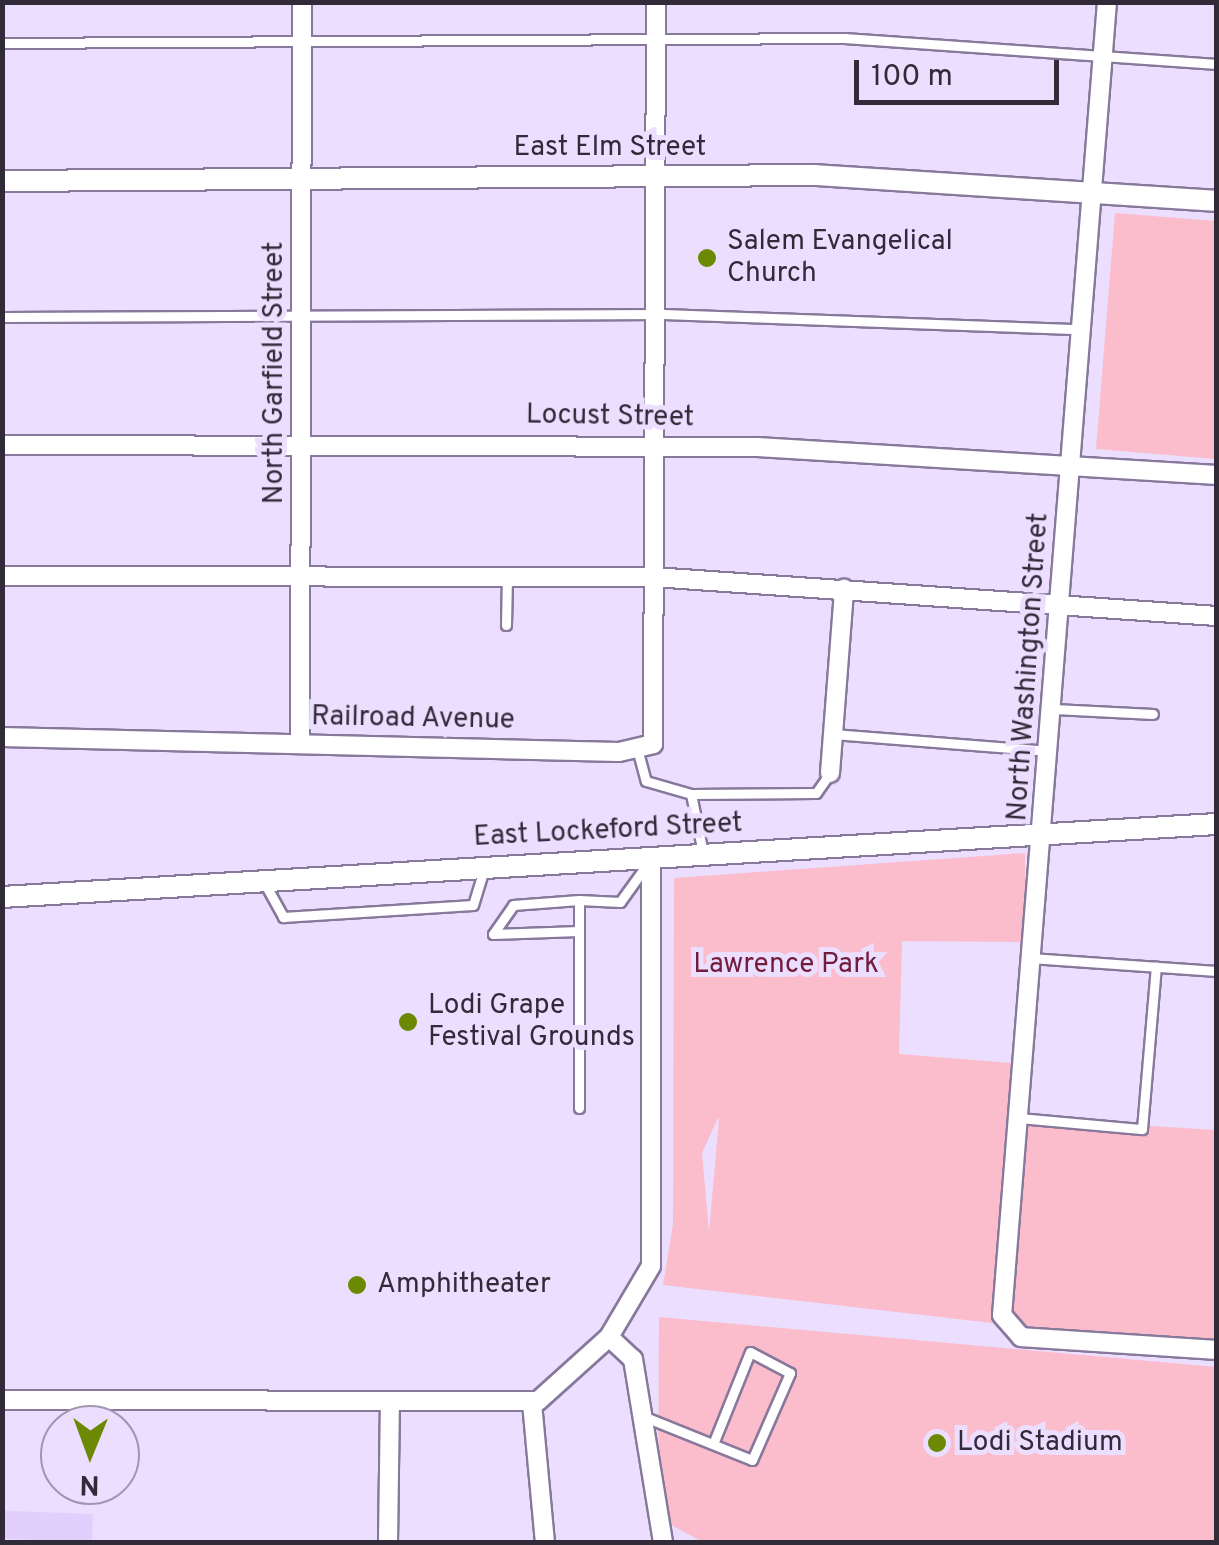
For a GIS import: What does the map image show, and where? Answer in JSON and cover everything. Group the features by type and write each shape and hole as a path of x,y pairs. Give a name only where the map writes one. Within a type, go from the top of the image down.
{"street":[{"name":"North Garfield Street","path":"300,744 304,447 302,2"},
{"path":"638,752 653,744 658,314 656,2"},
{"name":"North Washington Street","path":"1106,2 1046,835 1031,958 1002,1315 1012,1332 1216,1350"},
{"name":"East Elm Street","path":"2,181 888,176 1216,201"},
{"name":"Locust Street","path":"2,445 656,446 1216,474"},
{"path":"2,576 653,577 1216,616"},
{"path":"830,773 844,589"},
{"name":"Railroad Avenue","path":"2,737 638,752"},
{"name":"East Lockeford Street","path":"2,898 484,865 1216,824"},
{"path":"2,1400 532,1403 610,1337 642,1290 654,1235 652,858"},
{"path":"610,1337 633,1360 661,1536 681,1542"},
{"path":"532,1403 546,1542"},
{"path":"388,1542 390,1404"}],"lane":[{"path":"2,43 845,38 1216,64"},
{"path":"2,317 658,314 1080,328"},
{"path":"506,625 507,575"},
{"path":"1054,709 1152,714"},
{"path":"832,734 1052,752"},
{"path":"638,752 646,782 691,794 816,793 830,773"},
{"path":"691,794 704,854"},
{"path":"580,931 493,934 513,904 620,902 652,858"},
{"path":"265,881 283,917 474,905 484,865"},
{"path":"579,1108 580,900"},
{"path":"1031,958 1216,971"},
{"path":"1018,1118 1142,1128 1156,967"},
{"path":"642,1416 752,1460 790,1372 750,1352 713,1444"}],"shaded area":[{"path":"3,1511 93,1514 92,1542 2,1539"}],"green space":[{"path":"1115,213 1216,221 1216,459 1096,449"},
{"name":"Lawrence Park","path":"1025,853 1025,942 902,941 899,1054 1023,1064 1021,1118 1216,1130 1216,1349 663,1285 673,1224 674,878","holes":["719,1119 709,1232 702,1153"]},
{"name":"Lodi Stadium","path":"659,1317 1216,1367 1216,1542 703,1542 658,1518"}],"place":[{"name":"Salem Evangelical Church","path":"707,258"},
{"name":"Lodi Grape Festival Grounds","path":"408,1022"},
{"name":"Amphitheater","path":"357,1285"},
{"name":"Lodi Stadium","path":"937,1443"}]}
